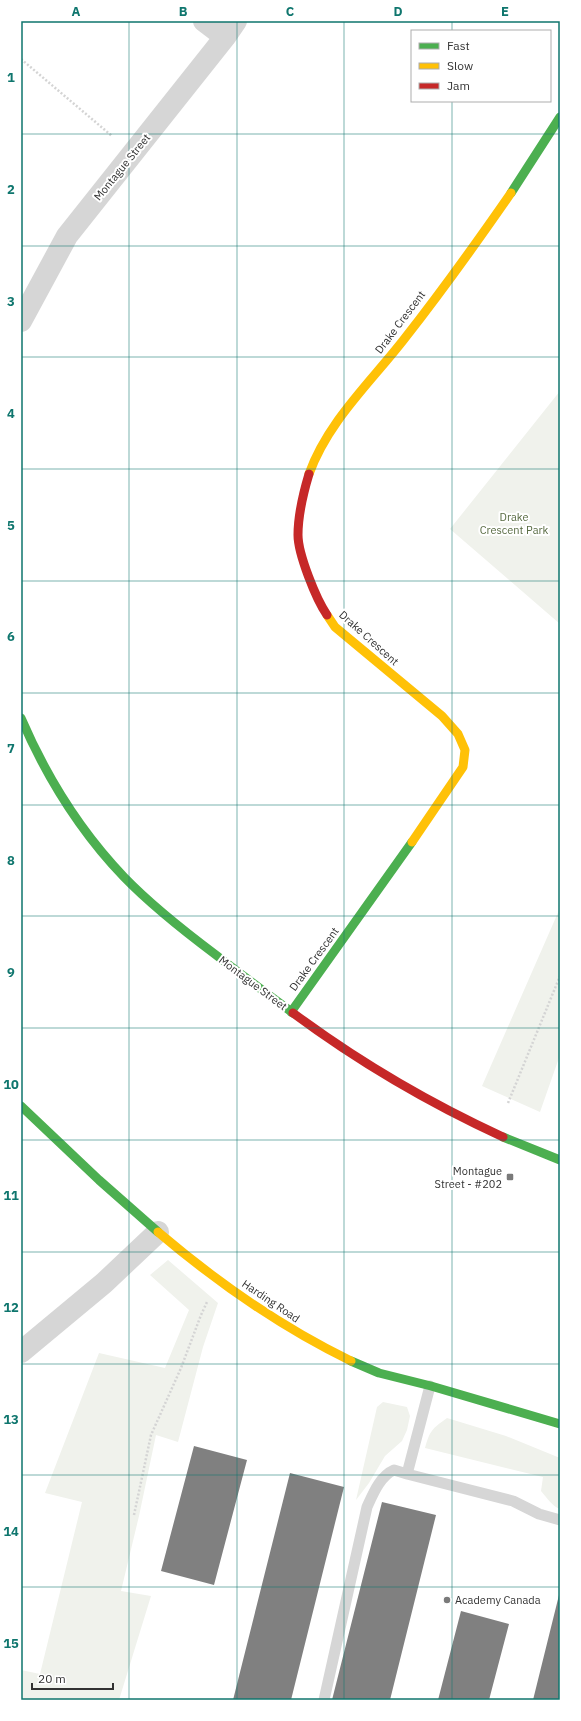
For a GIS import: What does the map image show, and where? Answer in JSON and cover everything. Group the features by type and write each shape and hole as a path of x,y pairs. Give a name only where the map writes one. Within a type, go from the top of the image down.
{"street":[{"path":"204,21 230,29"},
{"name":"Montague Street","path":"21,321 67,236 230,29"},
{"name":"Drake Crescent","path":"291,1012 323,969 451,786 463,767 465,750 458,734 442,716 335,627 319,604 303,558 298,536 301,502 309,473 321,446 336,422 414,325 511,194 560,117"},
{"name":"Montague Street","path":"21,718 45,769 78,821 124,877 167,916 291,1012 342,1048 421,1096 492,1132 560,1160"},
{"name":"Harding Road","path":"21,1106 98,1180 204,1271 219,1280 264,1313 320,1347 365,1368 560,1424"},
{"path":"21,1352 104,1283 158,1232"}],"lane":[{"path":"407,1474 430,1386"},
{"path":"324,1700 367,1507 376,1489 388,1472 394,1470 513,1501 538,1514 560,1520"}],"path":[{"path":"21,59 112,136"},
{"path":"508,1103 560,976"},
{"path":"134,1515 151,1435 181,1368 201,1315 219,1280"}],"green space":[{"name":"Drake Crescent Park","path":"560,391 560,624 450,529"},
{"path":"560,908 560,1055 540,1112 482,1086"},
{"path":"168,1260 218,1303 203,1347 178,1442 156,1435 121,1591 151,1596 119,1700 21,1700 21,1670 40,1674 82,1502 45,1493 99,1353 165,1368 189,1310 150,1275"},
{"path":"383,1402 407,1407 410,1416 407,1430 402,1441 385,1456 369,1483 356,1500 377,1407"},
{"path":"447,1418 506,1436 560,1458 560,1509 552,1504 541,1491 543,1477 425,1448 432,1430"}],"building":[{"path":"194,1446 247,1460 214,1585 161,1571"},
{"path":"290,1473 344,1487 291,1700 233,1700"},
{"path":"382,1502 436,1515 390,1700 332,1700"},
{"path":"559,1595 560,1700 533,1700"},
{"path":"461,1611 509,1624 489,1700 438,1700"}],"traffic: fast":[{"path":"511,193 560,117"},
{"path":"21,718 41,761 65,802 93,841 124,877 180,927 293,1013"},
{"path":"291,1012 412,842"},
{"path":"21,1106 99,1180 158,1232"},
{"path":"503,1137 560,1160"},
{"path":"351,1361 379,1373 431,1386 560,1424"}],"traffic: slow":[{"path":"309,474 317,455 339,419 419,320 511,193"},
{"path":"327,615 335,627 442,716 458,734 465,750 463,767 412,842"},
{"path":"158,1232 204,1269 251,1303 300,1334 351,1361"}],"traffic: jam":[{"path":"309,474 300,512 298,527 299,543 308,576 327,615"},
{"path":"293,1013 343,1048 395,1081 421,1096 503,1137"}],"place":[{"name":"Montague Street - #202","path":"510,1177"},
{"name":"Academy Canada","path":"447,1600"}]}
